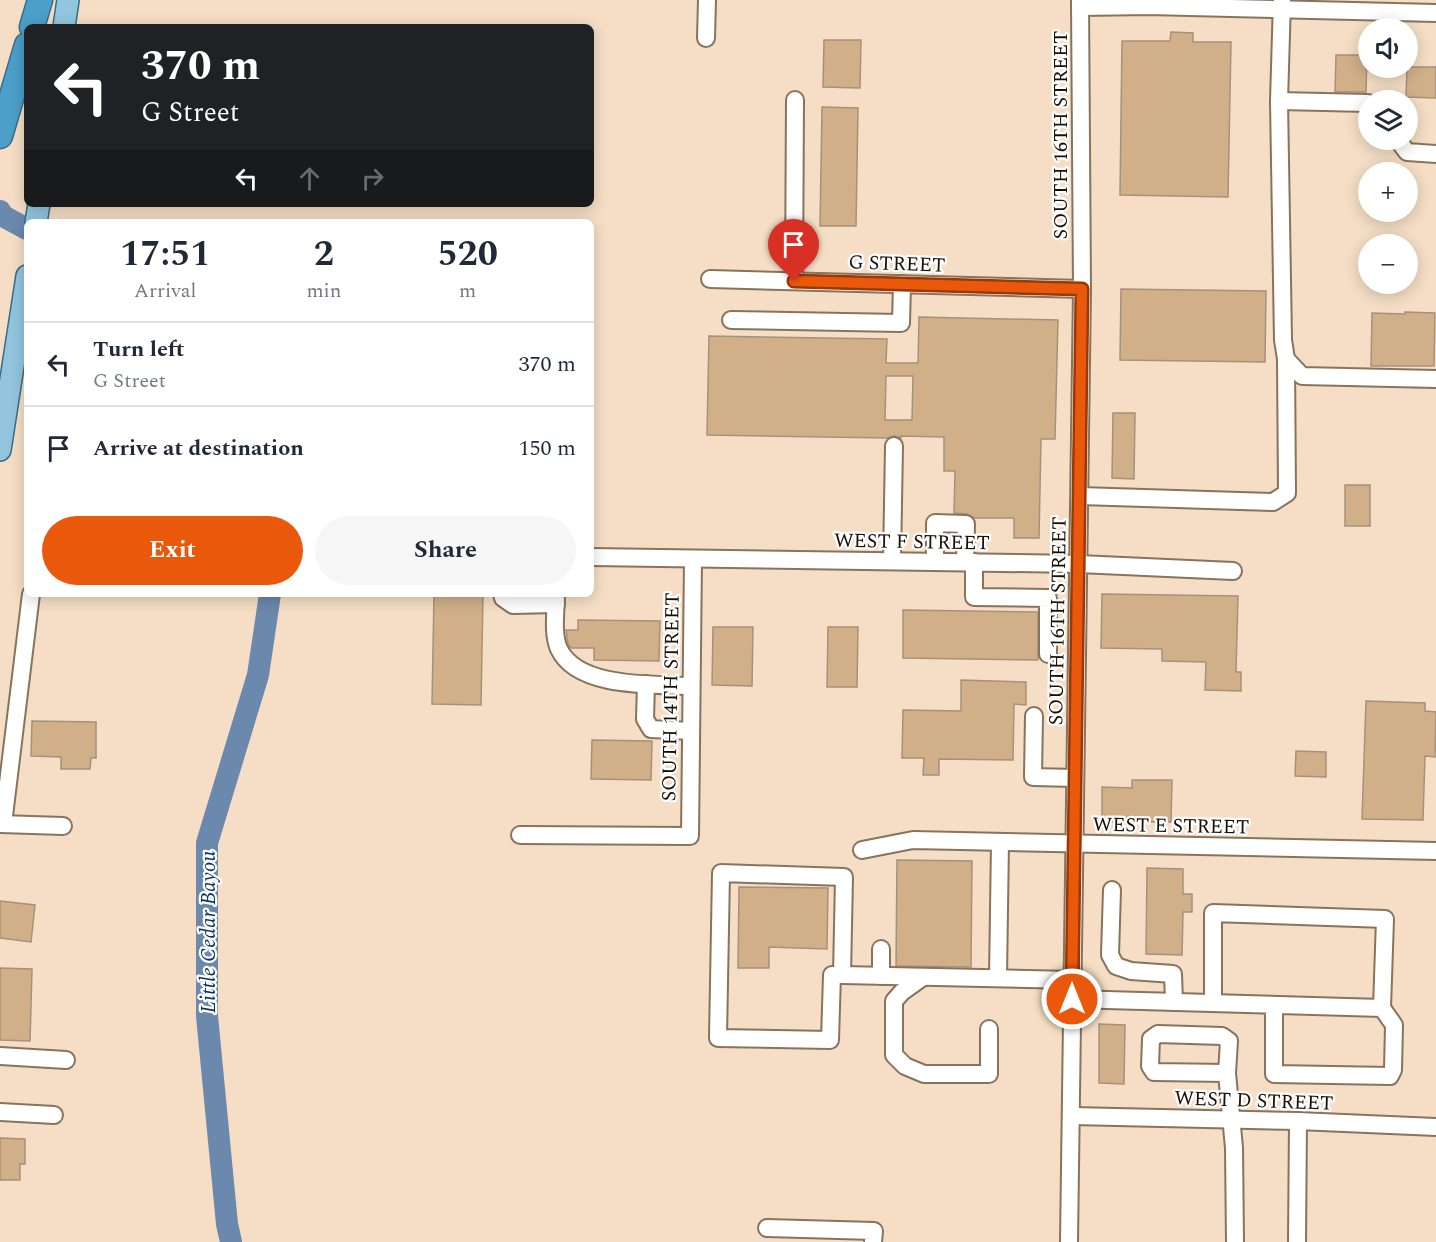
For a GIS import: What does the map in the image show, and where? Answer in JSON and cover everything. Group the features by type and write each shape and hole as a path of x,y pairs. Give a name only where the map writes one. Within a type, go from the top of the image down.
{"highway":[{"path":"33,24 40,0"},
{"path":"2,129 24,55"}],"main road":[{"path":"64,24 68,0"},
{"path":"0,450 24,293"}],"street":[{"path":"706,38 707,0"},
{"path":"1080,4 1282,5 1436,13"},
{"name":"SOUTH 16TH STREET","path":"1070,1242 1073,843 1082,289 1080,4"},
{"path":"1080,496 1273,502 1287,493 1279,101 1282,5"},
{"path":"794,281 795,99"},
{"path":"1279,101 1358,103"},
{"path":"1406,150 1436,154"},
{"name":"G STREET","path":"710,279 1082,289"},
{"path":"731,320 901,323 902,284"},
{"path":"1286,359 1302,376 1436,379"},
{"path":"892,561 894,446"},
{"path":"935,562 935,523 966,524 974,597 1048,598 1048,654"},
{"name":"WEST F STREET","path":"594,557 1079,564 1233,571"},
{"name":"SOUTH 14TH STREET","path":"520,835 690,836 693,559"},
{"path":"31,597 2,824 63,826"},
{"path":"503,597 513,604 556,599 556,637 560,651 584,674 601,680 691,686"},
{"path":"1048,622 1078,623"},
{"path":"646,684 645,719 651,729 691,731"},
{"path":"1034,716 1034,777 1075,778"},
{"name":"WEST E STREET","path":"862,850 913,840 1432,851"},
{"path":"998,978 1000,842"},
{"path":"842,975 844,877 721,873 718,1038 830,1040 832,975 1072,980"},
{"path":"1112,890 1110,955 1116,966 1131,971 1173,974 1174,1002"},
{"path":"1213,1003 1213,913 1385,919 1382,1008 1394,1025 1393,1070 1390,1076 1274,1074 1274,1005"},
{"path":"881,976 882,949"},
{"path":"922,977 894,1001 894,1055 905,1066 924,1074 989,1074 989,1029"},
{"path":"1072,999 1382,1008"},
{"path":"1227,1073 1154,1072 1150,1066 1151,1039 1158,1034 1222,1036 1229,1041 1227,1073 1234,1148 1235,1242"},
{"path":"0,1056 66,1060"},
{"path":"0,1112 54,1115"},
{"name":"WEST D STREET","path":"1072,1116 1298,1121 1436,1127"},
{"path":"1297,1242 1298,1121"},
{"path":"767,1228 874,1236"}],"building":[{"path":"1171,32 1193,33 1193,42 1231,42 1228,197 1120,195 1122,41 1170,41"},
{"path":"824,40 861,40 860,88 823,87"},
{"path":"1336,55 1358,55 1358,78 1366,78 1366,90 1335,92"},
{"path":"1418,67 1436,67 1436,98 1418,97 1418,90 1406,90 1407,78 1418,78"},
{"path":"822,107 858,108 856,226 820,226"},
{"path":"1121,289 1266,291 1265,362 1120,360"},
{"path":"1405,312 1435,313 1434,366 1371,366 1372,313 1405,314"},
{"path":"919,317 1058,320 1055,439 1041,439 1039,538 1014,538 1014,518 974,518 967,514 954,513 955,471 944,471 944,437 707,435 709,336 887,339 886,363 918,363","holes":["886,376 913,376 912,420 885,420"]},
{"path":"1113,413 1135,413 1134,479 1112,478"},
{"path":"1345,485 1370,485 1370,526 1345,526"},
{"path":"1102,594 1238,596 1236,672 1241,672 1241,691 1205,690 1206,662 1162,661 1162,649 1101,648"},
{"path":"434,597 483,597 481,705 432,704"},
{"path":"903,610 1038,612 1038,660 903,658"},
{"path":"578,620 660,621 659,661 594,660 594,648 571,648 568,644 566,630 578,630"},
{"path":"713,627 753,627 752,686 712,685"},
{"path":"828,627 858,627 857,687 827,687"},
{"path":"961,680 1026,682 1026,705 1014,704 1013,760 939,759 939,775 923,775 924,758 902,758 903,710 961,711"},
{"path":"1366,701 1425,703 1425,711 1436,712 1435,757 1425,756 1423,820 1362,819"},
{"path":"32,721 96,722 96,758 91,758 90,769 61,769 61,757 31,756"},
{"path":"592,740 652,741 651,780 591,779"},
{"path":"1296,751 1326,752 1326,777 1295,776"},
{"path":"1132,780 1172,780 1171,822 1102,822 1102,787 1132,788"},
{"path":"897,860 972,861 971,967 896,966"},
{"path":"1147,868 1183,869 1183,894 1192,894 1192,912 1183,912 1182,955 1146,954"},
{"path":"739,887 828,888 827,949 769,947 769,968 738,968"},
{"path":"0,901 35,905 31,942 0,938"},
{"path":"0,968 32,969 30,1041 0,1040"},
{"path":"1099,1024 1125,1025 1124,1084 1099,1083"},
{"path":"0,1138 25,1139 25,1164 20,1164 20,1180 0,1180"}],"waterway":[{"name":"Little Cedar Bayou","path":"0,211 3,216 24,227"},
{"name":"Little Cedar Bayou","path":"231,1242 227,1224 207,1016 207,843 258,675 270,597"}],"route":[{"path":"794,281 1082,289 1072,999"}]}
